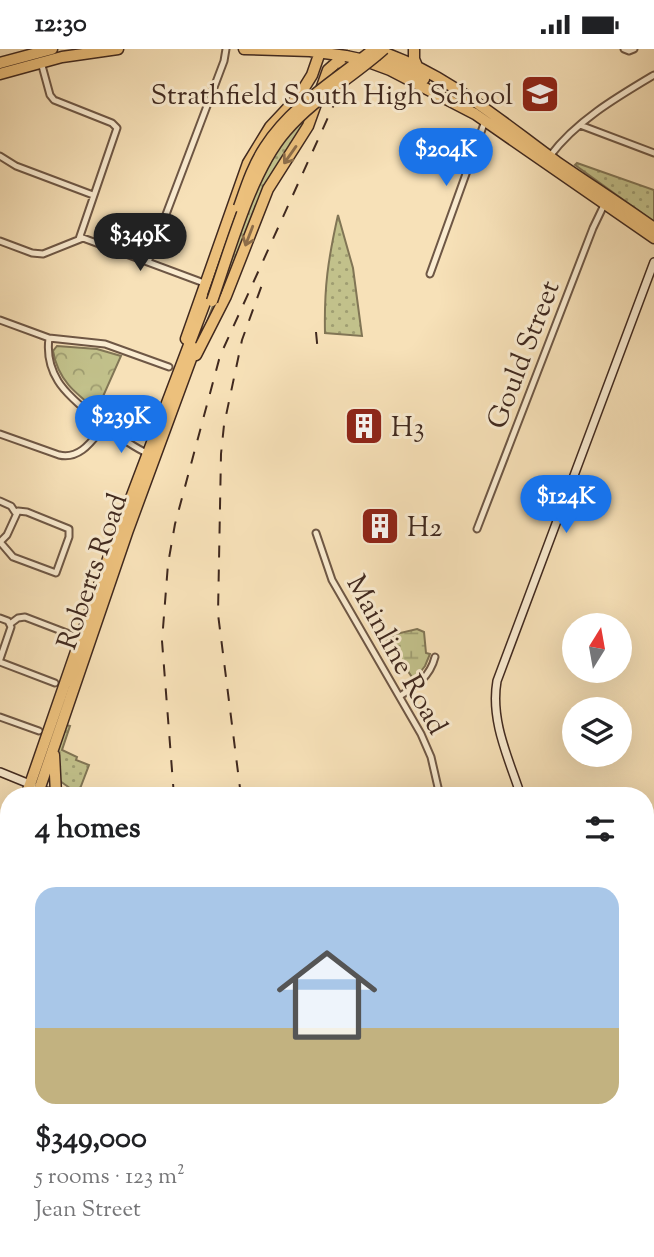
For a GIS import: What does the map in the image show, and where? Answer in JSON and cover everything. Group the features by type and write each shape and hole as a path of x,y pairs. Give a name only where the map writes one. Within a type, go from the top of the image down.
{"highway":[{"path":"0,64 52,49"},
{"path":"0,74 41,62 118,49"},
{"path":"244,49 320,50 345,59 390,58 417,66 451,85 486,116 607,200 654,228"},
{"path":"376,49 445,98 486,116 550,156 654,238"},
{"name":"Roberts Road","path":"37,787 54,748 152,455 257,176 287,129 376,49"},
{"path":"414,49 417,66"},
{"path":"320,50 325,76"},
{"path":"183,372 187,333 248,163 266,133 309,80 320,50"},
{"path":"299,51 308,59 309,80"},
{"path":"183,372 226,296 268,189 303,136 315,110 325,76 330,67 345,59"},
{"path":"288,108 296,106 304,110 306,120 303,136"},
{"name":"Roberts Road","path":"37,787 102,575 152,455"},
{"path":"54,748 56,787"}],"main road":[{"path":"518,787 497,724 497,681 654,262"},
{"path":"0,772 32,787"}],"street":[{"path":"148,262 224,61 226,49"},
{"path":"624,49 634,49"},
{"path":"41,62 49,93 54,100 116,126 117,134 79,239"},
{"path":"550,156 580,125 618,96 654,75"},
{"path":"430,274 486,116"},
{"path":"580,125 654,153"},
{"path":"0,156 22,169 93,195"},
{"name":"Gould Street","path":"477,529 593,228 607,200"},
{"path":"0,240 32,253 43,254 79,239 87,239 204,283"},
{"path":"0,320 49,338 105,344 169,367"},
{"path":"49,338 50,360 59,382 128,444 152,455"},
{"path":"0,434 60,456 69,456 82,451 105,425"},
{"path":"0,501 11,506 15,512"},
{"path":"15,512 27,512 69,529 70,535 56,573 13,557 0,542 7,535 15,512"},
{"name":"Mainline Road","path":"316,533 332,580 400,696 429,752 438,787"},
{"path":"10,624 25,617 72,635"},
{"path":"0,618 10,624"},
{"path":"10,624 0,661 55,683"},
{"path":"400,696 424,679 436,657"},
{"path":"0,717 39,731"}],"green space":[{"path":"303,119 302,132 295,141 205,327 258,185 278,147"},
{"path":"577,163 654,190 654,222 575,165"},
{"path":"338,215 353,268 362,336 325,333 327,274"},
{"path":"57,346 97,349 121,356 97,410 63,378 53,351"},
{"path":"417,629 424,632 426,653 430,654 414,680 386,639"},
{"path":"66,725 70,726 62,750 89,765 81,787 68,787 60,781 56,757"}],"railway":[{"path":"173,787 162,641 168,564 175,524 220,356 359,49"},
{"path":"240,787 218,614 221,454 224,425 242,340 263,282"},
{"path":"316,332 318,353"}],"place":[{"name":"Strathfield South High School","path":"540,94"},
{"name":"H3","path":"364,426"},
{"name":"H2","path":"380,526"}]}
